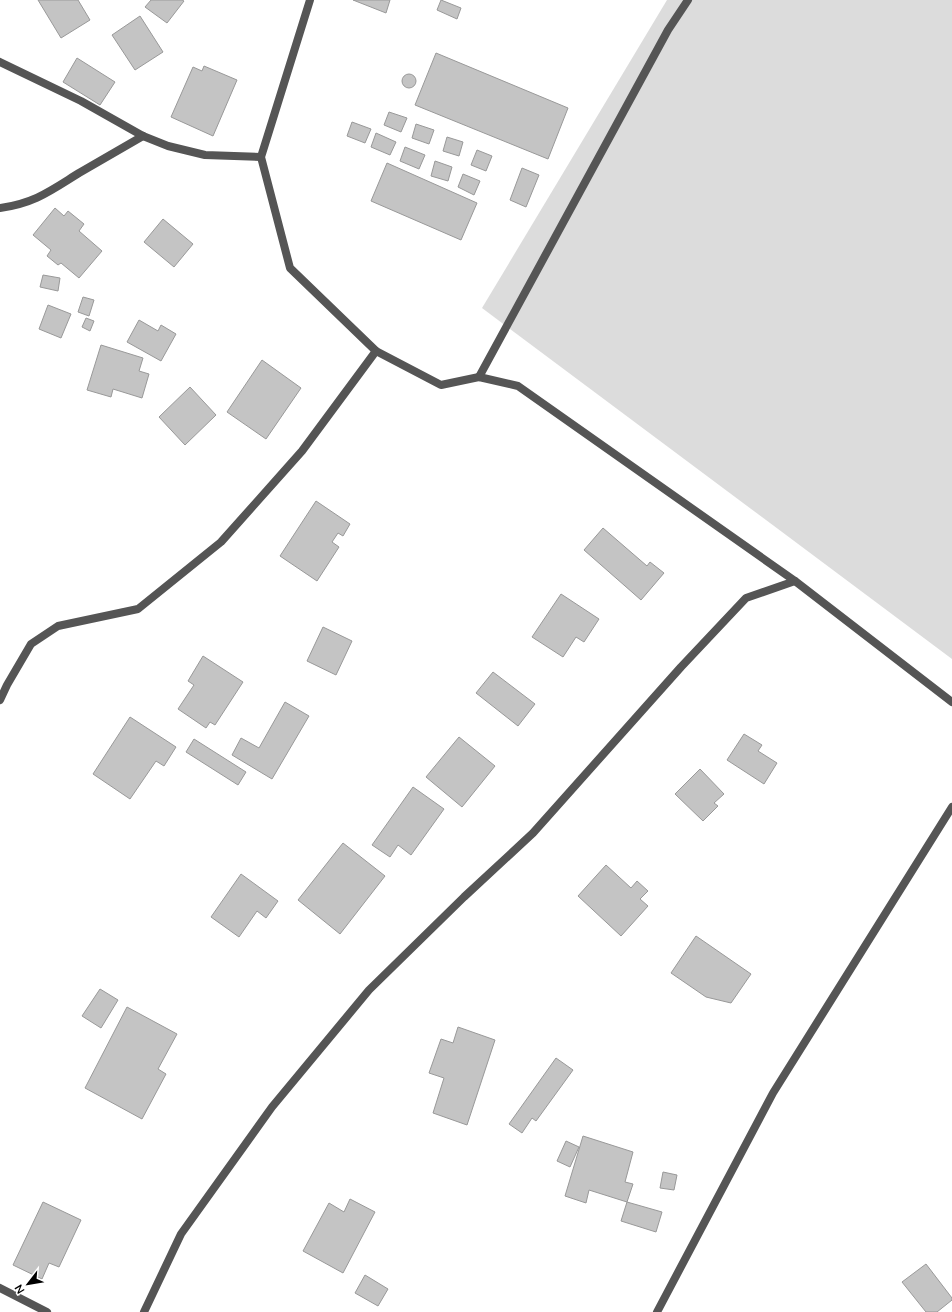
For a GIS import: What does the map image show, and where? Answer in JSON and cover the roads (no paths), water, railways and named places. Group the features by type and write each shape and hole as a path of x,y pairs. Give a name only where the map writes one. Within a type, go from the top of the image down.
{"street":[{"path":"310,0 261,157 290,268 376,351 441,385 479,377 518,386 795,581 952,702"},
{"path":"479,377 668,30 688,0"},
{"path":"0,62 81,101 143,136 168,146 204,155 261,157"},
{"path":"0,208 15,206 32,201 50,192 143,136"},
{"path":"0,700 31,644 58,626 138,610 221,542 302,451 376,351"},
{"path":"144,1312 181,1234 272,1107 369,990 533,833 681,667 746,598 795,581"},
{"path":"657,1312 773,1093 952,807"},
{"path":"0,1288 47,1312"}]}
